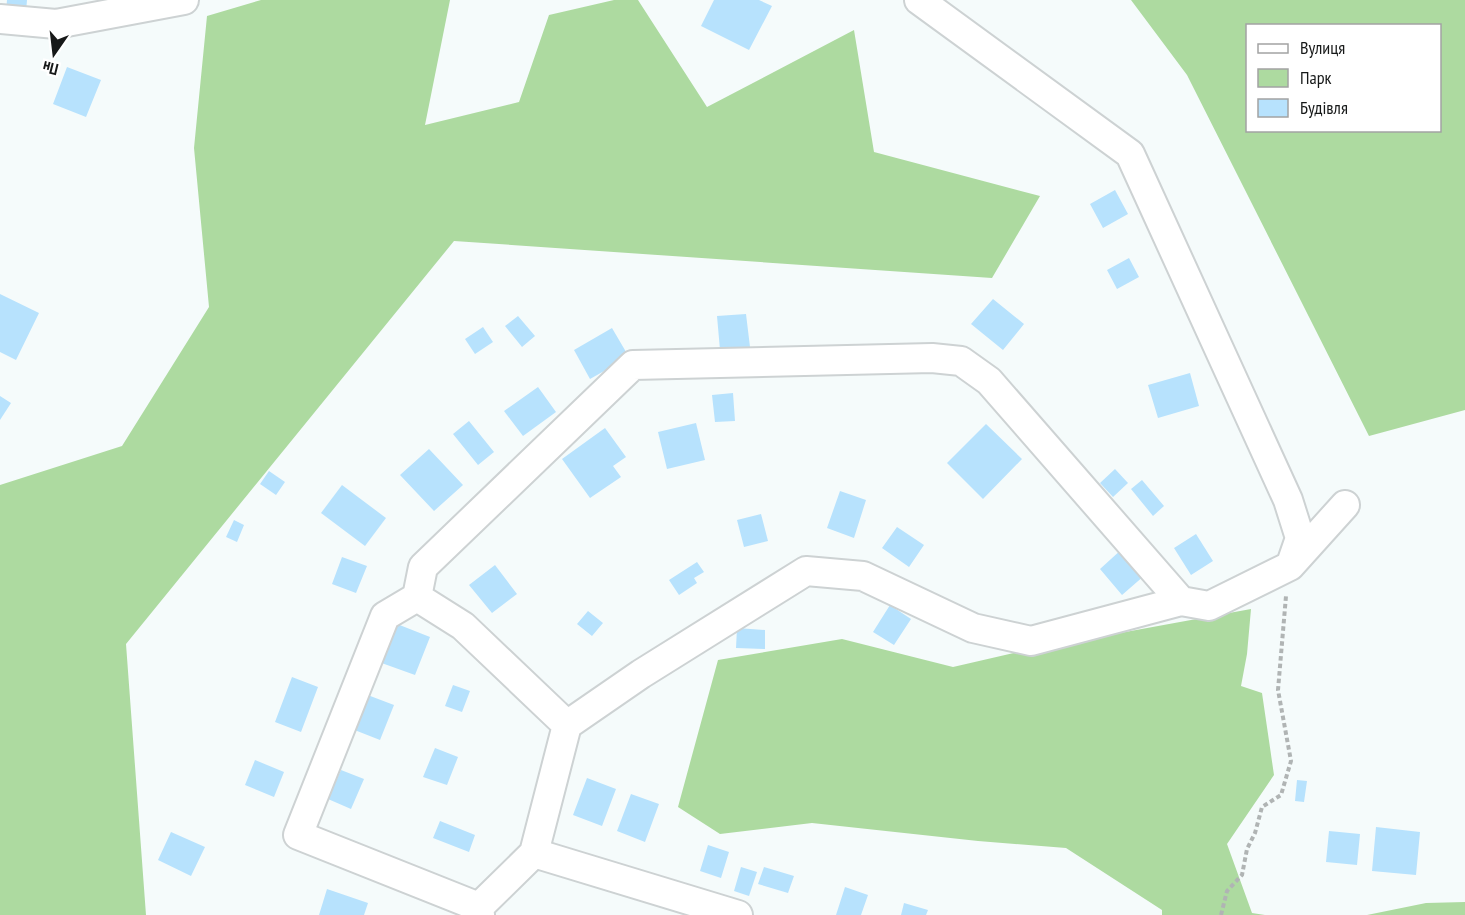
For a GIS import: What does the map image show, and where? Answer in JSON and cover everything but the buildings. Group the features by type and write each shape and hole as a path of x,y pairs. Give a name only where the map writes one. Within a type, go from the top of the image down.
{"street":[{"path":"0,19 56,24 184,0"},
{"path":"918,0 1130,154 1288,500 1300,538 1290,566"},
{"path":"1181,601 989,381 961,361 932,357 633,365 423,567 417,597 385,616 298,836 480,911 534,853 567,725 641,674 806,571 863,576 973,628 1031,641 1181,601 1209,606 1290,566 1345,505"},
{"path":"417,597 463,626 567,725"},
{"path":"534,853 738,915"}],"path":[{"path":"1221,915 1227,891 1242,875 1247,849 1255,833 1262,807 1281,795 1291,761 1278,690 1290,566"}],"green space":[{"path":"261,0 450,0 425,125 519,102 549,15 614,0 638,0 707,107 854,30 874,152 1040,196 992,278 454,241 126,644 146,915 0,915 0,485 122,446 209,307 194,148 207,16"},
{"path":"1131,0 1465,0 1465,410 1369,436 1187,75"},
{"path":"1251,609 1247,654 1241,686 1262,693 1274,775 1227,844 1252,913 1265,915 1162,915 1162,910 1066,848 812,823 720,834 678,807 718,660 842,639 953,667 1027,650"},
{"path":"1465,902 1465,915 1367,915 1426,903"}]}
